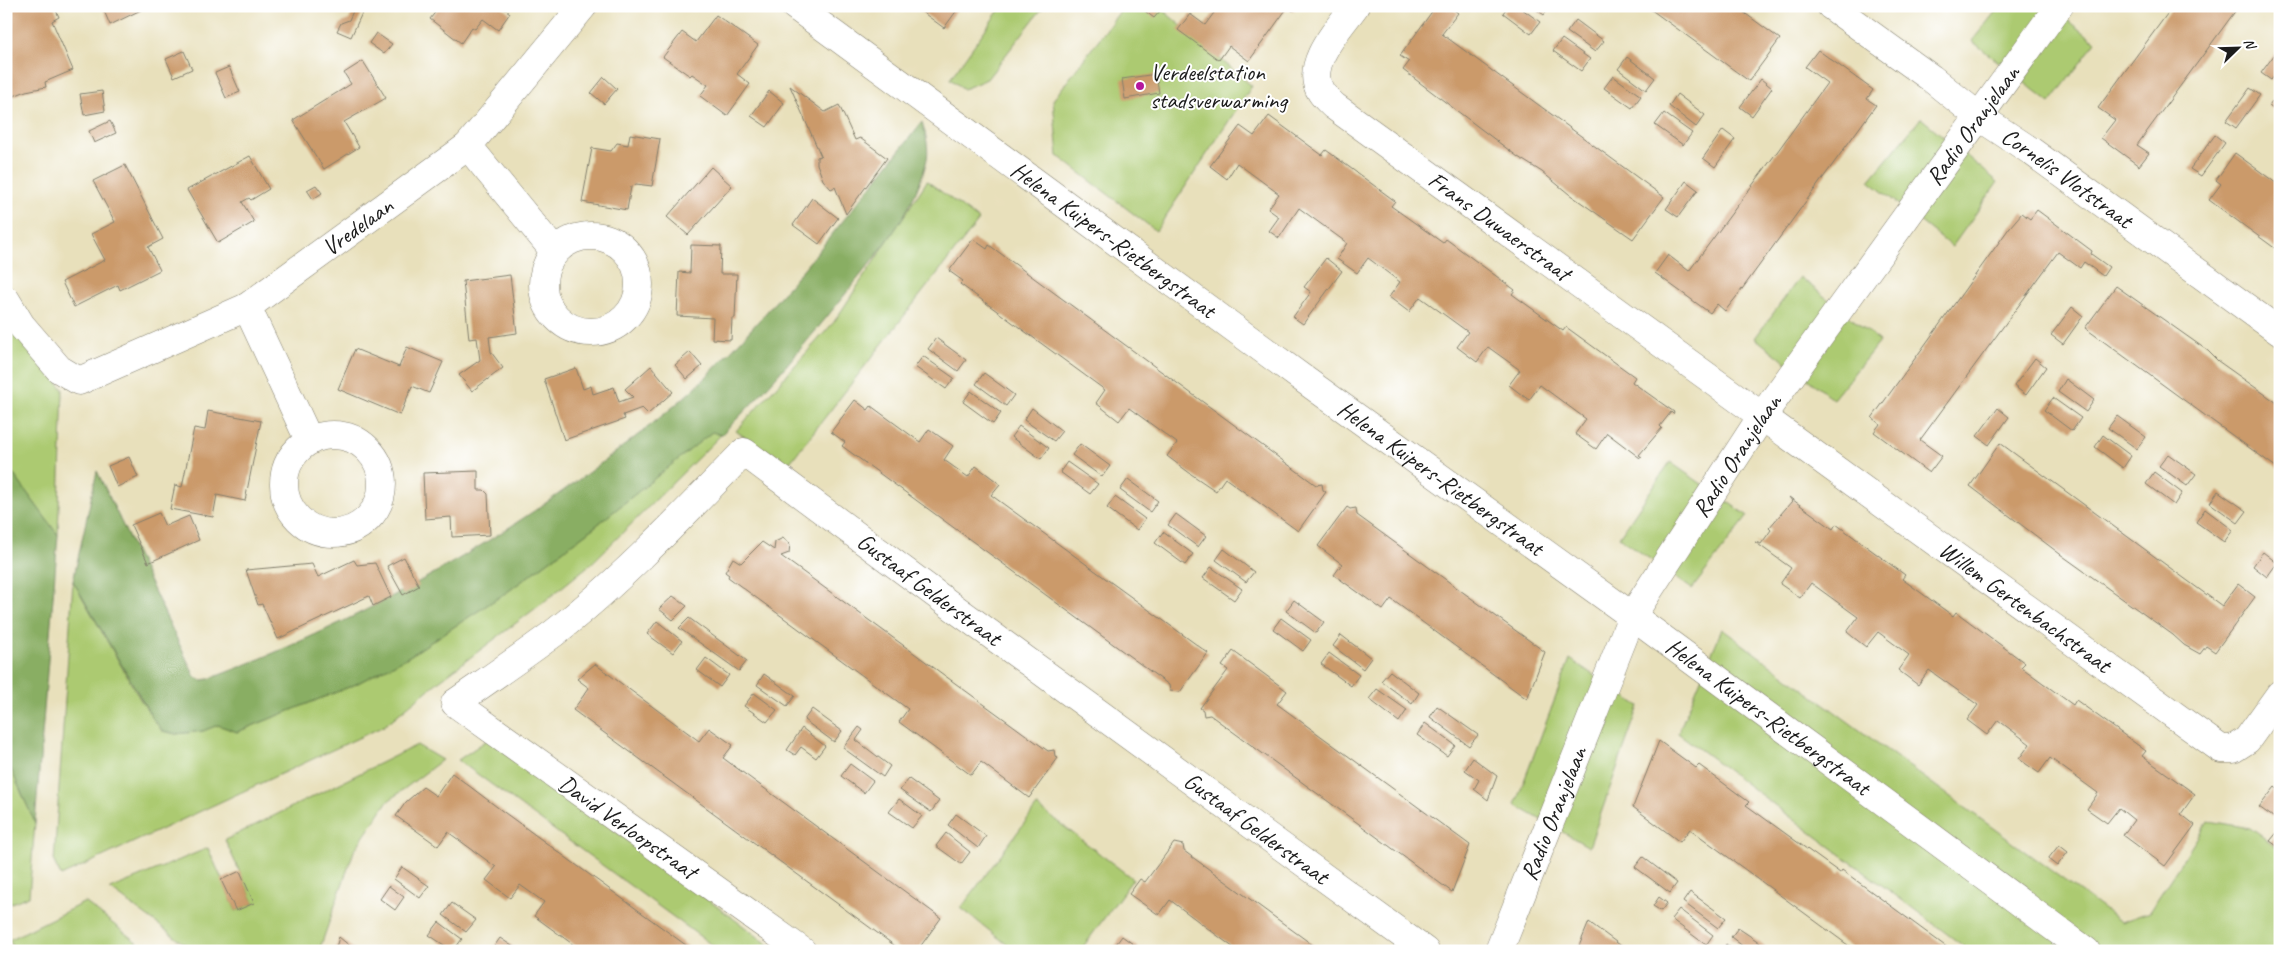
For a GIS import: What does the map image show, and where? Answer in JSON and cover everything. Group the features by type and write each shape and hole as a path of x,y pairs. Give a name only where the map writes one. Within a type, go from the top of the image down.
{"street":[{"name":"Vredelaan","path":"6,300 21,325 59,369 79,381 247,308 468,146 583,6"},
{"name":"Helena Kuipers-Rietbergstraat","path":"795,6 1294,372 1632,616 2086,951"},
{"name":"Frans Duwaerstraat","path":"1355,6 1320,56 1316,75 1320,92 1334,106 1762,416"},
{"name":"Cornelis Vlotstraat","path":"1831,6 1931,78 1978,116 2031,151 2280,332"},
{"name":"Radio Oranjelaan","path":"1500,951 1632,616 1762,416 2059,6"},
{"path":"468,146 555,252"},
{"path":"247,308 309,440"},
{"name":"Willem Gertenbachstraat","path":"1762,416 2221,749 2234,749 2247,740 2280,694"},
{"name":"Gustaaf Gelderstraat","path":"455,703 554,632 612,582 663,536 744,452 945,602 1425,951"},
{"name":"David Verloopstraat","path":"455,703 802,951"}],"green space":[{"path":"1002,6 1044,6 987,79 964,89 950,79"},
{"path":"1124,6 1158,6 1252,86 1156,231 1058,156 1053,100"},
{"path":"2000,6 2050,6 2096,42 2050,103 1972,41"},
{"path":"1921,118 1998,182 1952,247 1869,181"},
{"path":"922,122 928,148 926,163 913,199 894,232 802,347 771,383 721,435 712,432 592,529 510,590 408,657 354,685 237,732 218,725 203,731 176,734 163,731 153,719 73,581 97,471 195,677 202,680 209,679 262,658 365,611 463,556 558,495 683,399 764,315 818,252"},
{"path":"927,181 979,220 787,466 736,431 834,322"},
{"path":"1800,277 1880,341 1833,399 1755,338"},
{"path":"6,323 63,389 58,535 6,464"},
{"path":"713,431 721,435 593,562 384,726 61,876 54,862 73,581 140,699 162,731 176,734 203,731 218,725 237,732 354,685 408,657 510,590 592,529"},
{"path":"1670,462 1748,516 1692,589 1619,537"},
{"path":"6,464 58,535 35,823 6,758"},
{"path":"1722,629 2121,922 2149,912 2208,821 2250,828 2280,849 2280,951 1970,951 1678,733"},
{"path":"1570,659 1639,706 1589,847 1515,805"},
{"path":"490,738 777,951 720,951 458,760"},
{"path":"417,745 442,760 387,802 354,851 319,951 194,951 110,889 208,848 236,911 254,903 225,840"},
{"path":"6,758 35,823 29,896 6,905"},
{"path":"1037,806 1133,879 1080,951 1015,951 961,908"},
{"path":"85,902 148,951 15,951 9,940"}],"building":[{"path":"6,6 54,6 59,17 52,21 73,70 45,82 46,87 26,91 9,98 6,94"},
{"path":"102,6 149,6 110,25"},
{"path":"440,6 501,6 510,13 498,30 483,19 475,29 472,27 461,43 430,19"},
{"path":"914,6 960,6 944,28"},
{"path":"1142,6 1160,6 1161,10 1154,18 1141,8"},
{"path":"1219,6 1296,6 1293,11 1288,7 1249,61 1229,46 1219,60 1178,30 1190,14 1205,25"},
{"path":"1436,6 1449,6 1458,13 1442,34 1664,197 1633,239 1569,194 1542,172 1518,157 1403,70 1409,62 1400,56"},
{"path":"1508,6 1518,6 1540,22 1531,34 1503,13"},
{"path":"1532,6 1551,6 1544,15"},
{"path":"1646,6 1735,6 1780,39 1749,81"},
{"path":"2173,6 2239,6 2137,145 2149,153 2139,166 2101,138 2115,120 2098,108"},
{"path":"354,9 362,13 351,37 337,31 341,23 349,20"},
{"path":"716,15 758,45 737,74 750,84 727,116 700,96 708,85 692,74 690,76 663,57 682,32 696,42"},
{"path":"1576,20 1604,41 1595,52 1567,32"},
{"path":"376,33 392,44 384,54 369,43"},
{"path":"1562,39 1590,59 1581,71 1553,51"},
{"path":"2280,47 2280,69 2271,80 2261,73"},
{"path":"1818,50 1873,90 1867,99 1876,105 1737,296 1725,311 1717,304 1710,313 1655,273 1668,255 1689,271 1777,152 1827,83 1805,67"},
{"path":"184,51 192,69 174,77 166,59"},
{"path":"1627,57 1655,78 1646,90 1618,69"},
{"path":"363,61 386,98 344,122 359,147 324,169 293,120 351,84 344,73"},
{"path":"229,67 240,92 226,98 215,73"},
{"name":"Verdeelstation stadsverwarming","path":"1156,74 1159,93 1125,99 1122,79"},
{"path":"1613,76 1641,96 1632,108 1604,88"},
{"path":"604,77 617,89 604,104 591,93"},
{"path":"1761,79 1772,88 1752,116 1740,107"},
{"path":"790,86 825,112 839,105 855,140 860,138 887,158 846,214 835,187 831,189 823,180 817,164 817,157 821,156"},
{"path":"2250,88 2260,95 2236,128 2226,121"},
{"path":"102,91 105,111 84,115 80,94"},
{"path":"769,91 784,103 767,127 751,116"},
{"path":"2280,92 2280,114 2269,106"},
{"path":"1677,94 1705,115 1696,127 1669,106"},
{"path":"1664,113 1692,133 1683,145 1655,125"},
{"path":"1269,116 1322,155 1326,150 1395,201 1391,206 1443,243 1446,239 1515,290 1512,294 1563,331 1566,327 1635,377 1632,382 1674,412 1673,414 1671,412 1660,426 1662,428 1639,455 1642,457 1640,458 1607,433 1596,449 1586,442 1575,434 1586,419 1540,385 1529,400 1522,395 1509,385 1520,370 1488,347 1477,362 1457,347 1468,332 1420,297 1409,312 1389,297 1400,282 1368,258 1357,273 1337,259 1347,243 1299,208 1279,238 1269,231 1279,217 1268,209 1279,194 1237,163 1227,179 1210,166 1240,126 1254,136"},
{"path":"110,121 116,133 94,143 89,131"},
{"path":"1723,130 1735,139 1715,167 1703,158"},
{"path":"630,134 660,139 652,186 636,184 631,187 627,210 582,202 592,148 611,151 617,143 628,145"},
{"path":"2215,135 2225,143 2201,176 2190,169"},
{"path":"2235,153 2280,186 2280,252 2209,200 2221,184 2216,180"},
{"path":"250,156 269,189 251,200 249,198 242,202 254,222 218,243 187,190"},
{"path":"125,165 163,239 148,247 160,270 120,290 118,285 74,307 62,282 105,260 91,234 115,222 93,181"},
{"path":"711,167 732,186 688,235 667,217"},
{"path":"1686,181 1698,190 1678,217 1666,209"},
{"path":"316,185 322,193 313,199 307,190"},
{"path":"812,198 838,218 819,244 793,225"},
{"path":"2037,210 2092,251 2091,254 2109,267 2103,276 2084,262 2080,268 2058,252 1920,440 1942,456 1929,473 1874,432 1880,424 1872,418 2010,227 2022,213 2030,219"},
{"path":"973,239 987,249 989,245 1316,485 1322,484 1323,490 1326,492 1298,531 1225,478 1216,491 1191,474 1167,456 1177,443 1129,408 1119,421 1096,403 1105,390 960,284 963,281 949,271"},
{"path":"691,245 721,246 720,274 737,274 735,318 732,318 731,340 712,339 713,318 677,316 679,272 690,273"},
{"path":"1326,258 1342,271 1303,324 1293,317 1311,292 1304,287"},
{"path":"510,275 517,333 489,337 491,352 503,368 472,391 459,375 480,360 477,338 469,339 463,281"},
{"path":"2116,286 2280,405 2280,470 2085,328"},
{"path":"2072,307 2083,316 2063,344 2051,335"},
{"path":"936,338 966,360 958,371 928,349"},
{"path":"407,347 443,362 429,393 412,386 400,415 338,389 355,349 399,367"},
{"path":"690,352 702,366 687,379 675,365"},
{"path":"923,356 954,378 946,389 915,367"},
{"path":"2035,358 2046,367 2026,395 2014,386"},
{"path":"651,366 673,392 648,414 642,408 623,415 625,419 564,440 544,379 576,368 583,389 591,386 593,394 614,387 619,402 633,397 625,389"},
{"path":"984,373 1014,395 1006,406 976,384"},
{"path":"2066,379 2094,400 2086,412 2058,392"},
{"path":"971,391 1001,413 993,424 963,402"},
{"path":"2053,398 2081,418 2072,431 2044,410"},
{"path":"855,400 868,410 871,406 920,442 929,429 953,446 944,460 968,477 976,466 1000,484 991,495 1208,653 1180,692 1170,691 1169,685 842,446 845,442 831,432"},
{"path":"1032,408 1062,431 1054,441 1024,420"},
{"path":"1998,408 2009,417 1989,445 1977,436"},
{"path":"208,411 261,421 245,501 217,495 213,517 170,509 175,485 182,487 194,428 205,430"},
{"path":"2117,416 2146,437 2137,449 2108,428"},
{"path":"1019,426 1049,448 1041,459 1011,437"},
{"path":"2103,435 2131,456 2123,468 2095,447"},
{"path":"2000,443 2222,606 2238,584 2255,597 2215,652 2206,646 2200,654 2184,645 1970,486"},
{"path":"1080,444 1110,466 1102,477 1072,455"},
{"path":"2168,454 2196,474 2187,486 2159,466"},
{"path":"129,457 138,477 117,487 108,466"},
{"path":"1067,462 1098,484 1090,494 1060,472"},
{"path":"478,471 478,490 484,490 488,494 490,535 452,537 451,517 425,519 423,473"},
{"path":"2154,472 2182,493 2174,505 2146,484"},
{"path":"1128,479 1158,501 1150,512 1120,490"},
{"path":"2218,491 2247,511 2238,523 2210,503"},
{"path":"1115,497 1145,519 1137,530 1107,508"},
{"path":"1789,497 1833,529 1836,524 1905,575 1902,579 1953,616 1956,612 2025,663 2021,667 2073,705 2076,700 2146,751 2142,756 2195,794 2181,814 2195,825 2165,866 2123,835 2134,820 2119,808 2107,823 2087,809 2098,793 2050,758 2039,773 2019,759 2030,744 1998,720 1987,735 1967,720 1978,705 1929,670 1918,685 1898,670 1909,655 1878,632 1866,647 1853,637 1847,632 1858,617 1811,583 1800,598 1780,584 1791,568 1755,542 1761,544 1771,530 1769,528 1792,501"},
{"path":"1347,507 1350,509 1356,508 1357,515 1545,652 1527,699 1391,599 1383,610 1334,575 1342,564 1318,546"},
{"path":"2205,509 2233,530 2224,542 2196,522"},
{"path":"159,513 165,526 189,516 199,540 148,563 131,525"},
{"path":"1176,514 1206,536 1198,547 1168,525"},
{"path":"1163,532 1193,554 1185,565 1155,543"},
{"path":"783,538 790,544 789,553 781,556 1048,751 1054,750 1055,756 1058,758 1029,798 981,762 971,775 899,722 908,709 728,577 729,575 725,572 733,558 741,563 762,542 774,550 775,542"},
{"path":"1224,549 1254,572 1246,582 1216,560"},
{"path":"2263,552 2277,563 2267,577 2253,566"},
{"path":"404,557 419,586 403,595 387,566"},
{"path":"354,560 357,565 375,563 391,597 373,606 369,596 278,639 262,604 258,605 246,570 312,564 318,577"},
{"path":"1211,567 1242,589 1234,600 1203,578"},
{"path":"673,596 687,606 673,620 659,609"},
{"path":"1294,600 1324,622 1316,633 1286,611"},
{"path":"689,618 747,661 739,671 679,628"},
{"path":"1281,618 1311,640 1303,651 1273,629"},
{"path":"657,621 682,641 673,653 647,634"},
{"path":"1341,635 1371,658 1363,669 1333,646"},
{"path":"1233,651 1287,691 1277,704 1470,845 1452,892 1210,715 1204,716 1203,710 1200,708 1228,670 1222,666"},
{"path":"1329,653 1359,675 1351,686 1321,664"},
{"path":"706,658 729,675 720,687 697,670"},
{"path":"595,664 699,741 709,728 733,745 723,758 941,918 917,951 902,951 573,710 589,688 577,679"},
{"path":"1390,671 1419,693 1412,704 1381,681"},
{"path":"764,674 795,696 787,706 757,685"},
{"path":"1377,689 1407,710 1399,722 1369,699"},
{"path":"754,693 777,710 767,722 744,706"},
{"path":"1437,706 1478,735 1469,746 1430,717"},
{"path":"812,709 842,731 834,742 804,720"},
{"path":"1425,723 1455,745 1447,756 1417,735"},
{"path":"859,727 863,730 856,740 890,766 883,777 843,748"},
{"path":"802,728 825,746 816,758 801,747 795,755 787,750"},
{"path":"1659,741 1696,768 1699,765 1749,802 1746,805 1840,873 1842,870 1952,951 1856,951 1690,829 1680,842 1633,807"},
{"path":"1473,758 1497,776 1488,800 1474,789 1479,780 1465,770"},
{"path":"850,764 873,781 864,793 841,776"},
{"path":"452,773 694,951 582,951 534,916 544,902 520,885 510,898 486,880 496,867 448,832 438,846 396,816 406,802 423,787 436,796"},
{"path":"909,779 939,801 931,812 900,790"},
{"path":"2275,787 2280,791 2280,822 2259,807"},
{"path":"899,799 922,816 912,828 889,812"},
{"path":"956,814 986,836 978,848 948,825"},
{"path":"2280,829 2280,848 2270,841"},
{"path":"946,833 970,852 961,864 936,846"},
{"path":"1174,843 1183,845 1184,851 1321,951 1238,951 1170,900 1159,915 1129,894 1140,879 1145,882"},
{"path":"2059,845 2068,852 2057,866 2048,859"},
{"path":"1643,857 1677,883 1670,893 1635,867"},
{"path":"402,867 429,886 420,898 394,879"},
{"path":"240,871 254,903 236,911 221,880"},
{"path":"389,886 404,897 395,910 380,899"},
{"path":"1690,892 1726,918 1718,928 1683,902"},
{"path":"1659,897 1667,903 1661,911 1653,906"},
{"path":"452,903 476,920 466,932 443,915"},
{"path":"1679,909 1713,935 1706,945 1671,919"},
{"path":"439,922 462,939 453,951 429,935"},
{"path":"1589,922 1628,951 1577,951"},
{"path":"1738,928 1770,951 1749,951 1731,937"},
{"path":"1122,936 1142,951 1119,951 1114,947"},
{"path":"339,937 356,951 335,951"},
{"path":"500,938 512,946 519,951 491,951"},
{"path":"1726,944 1735,951 1722,951"}],"place":[{"name":"Verdeelstation stadsverwarming","path":"1140,86"}]}
